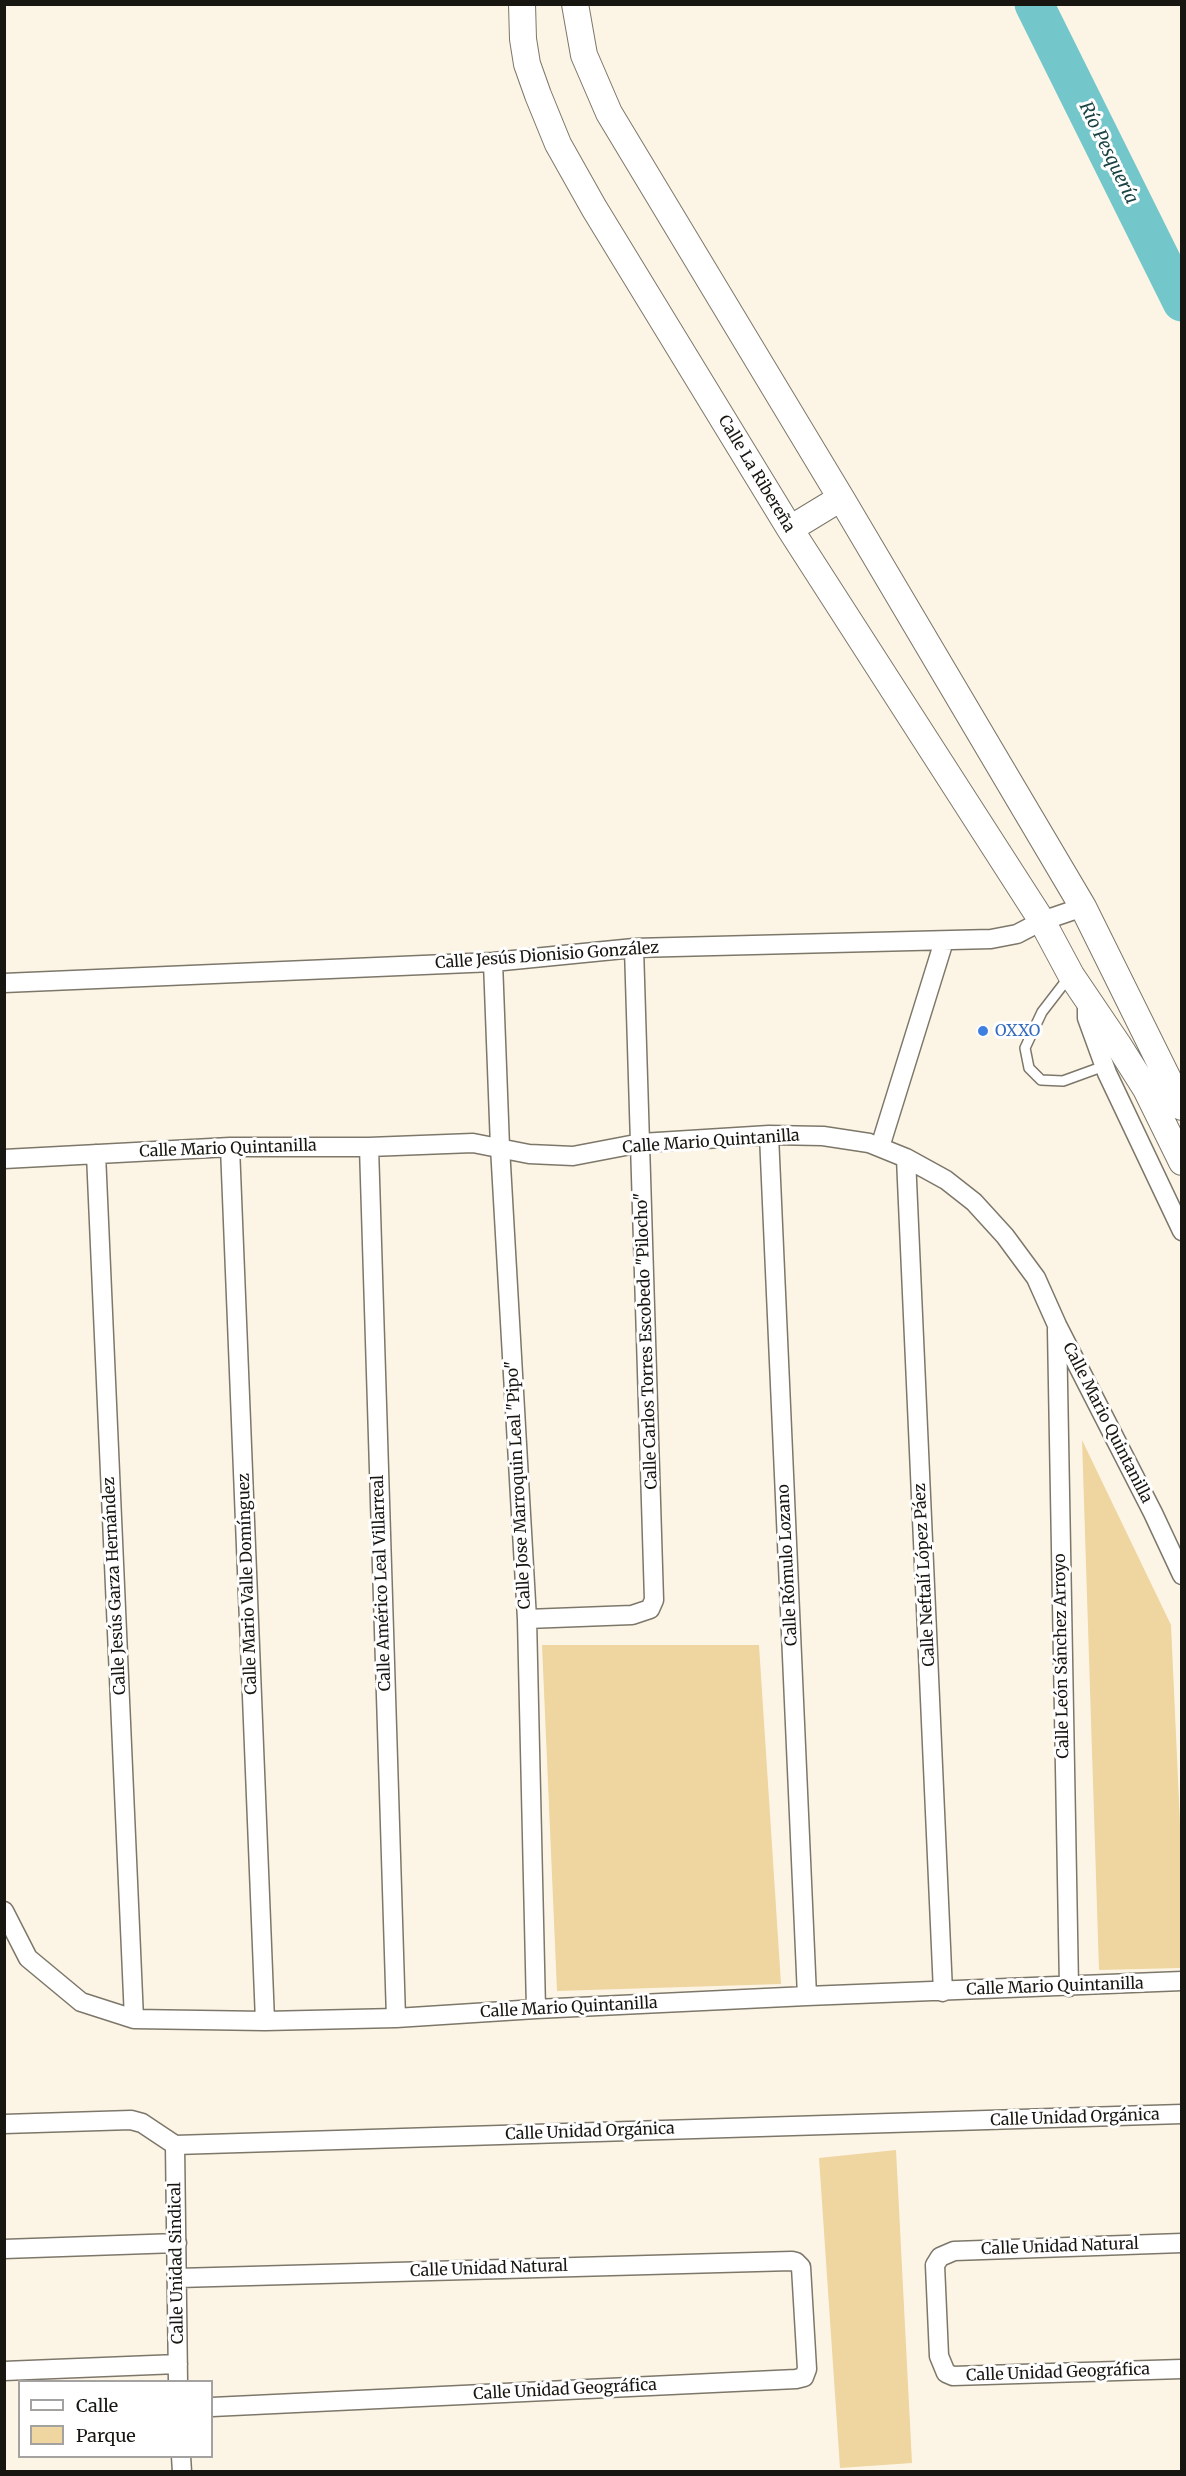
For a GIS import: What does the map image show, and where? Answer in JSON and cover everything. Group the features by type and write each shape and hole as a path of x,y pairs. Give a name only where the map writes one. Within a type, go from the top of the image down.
{"street":[{"name":"Calle La Ribereña","path":"522,4 523,39 527,64 558,144 594,208 790,529 1042,921 1087,1001 1115,1061 1146,1089 1182,1162"},
{"path":"575,4 584,55 609,113 842,498 1083,907 1182,1107"},
{"path":"790,529 842,498"},
{"name":"Calle Jesús Dionisio González","path":"4,983 493,962 634,948 991,939 1026,930 1042,921 1083,907"},
{"path":"880,1147 944,941"},
{"name":"Calle Carlos Torres Escobedo \"Pilocho\"","path":"527,1619 632,1616 651,1609 654,1600 634,948"},
{"name":"Calle Jose Marroquin Leal \"Pipo\"","path":"493,962 500,1147 527,1619 536,2009"},
{"path":"1115,1061 1182,1231"},
{"name":"Calle Mario Quintanilla","path":"4,1159 230,1147 369,1147 473,1143 529,1154 573,1156 641,1143 769,1135 823,1136 869,1143 906,1158 946,1180 974,1202 1005,1236 1036,1278 1057,1325 1182,1575"},
{"name":"Calle Rómulo Lozano","path":"769,1135 807,1996"},
{"name":"Calle Mario Valle Domínguez","path":"230,1147 265,2020"},
{"name":"Calle Américo Leal Villarreal","path":"369,1147 396,2018"},
{"name":"Calle Jesús Garza Hernández","path":"96,1154 134,2019"},
{"name":"Calle Neftalí López Páez","path":"906,1158 943,1992"},
{"name":"Calle León Sánchez Arroyo","path":"1057,1325 1069,1988"},
{"name":"Calle Mario Quintanilla","path":"4,1911 28,1958 81,2002 134,2019 396,2018 807,1996 1182,1982"},
{"name":"Calle Unidad Orgánica","path":"175,2145 1182,2114"},
{"path":"4,2124 131,2120 142,2123 175,2145"},
{"name":"Calle Unidad Sindical","path":"175,2145 178,2373"},
{"path":"4,2250 177,2243"},
{"name":"Calle Unidad Natural","path":"939,2257 954,2251 1182,2243"},
{"name":"Calle Unidad Geográfica","path":"939,2257 935,2265 939,2356 946,2373 953,2376 1182,2369"},
{"name":"Calle Unidad Natural","path":"178,2278 792,2261 799,2264"},
{"name":"Calle Unidad Geográfica","path":"213,2407 801,2378 804,2377 807,2369 799,2264"},
{"path":"4,2372 178,2373"}],"lane":[{"path":"1071,975 1042,1012 1025,1048 1029,1068 1041,1080 1063,1081 1115,1061"}],"green space":[{"path":"1082,1440 1171,1625 1181,1845 1181,1968 1099,1970"},
{"path":"542,1645 759,1645 781,1984 557,1991"},
{"path":"896,2150 912,2463 840,2468 819,2158"}],"waterway":[{"name":"Río Pesquería","path":"1034,4 1182,302"}],"place":[{"name":"OXXO","path":"983,1031"}]}
